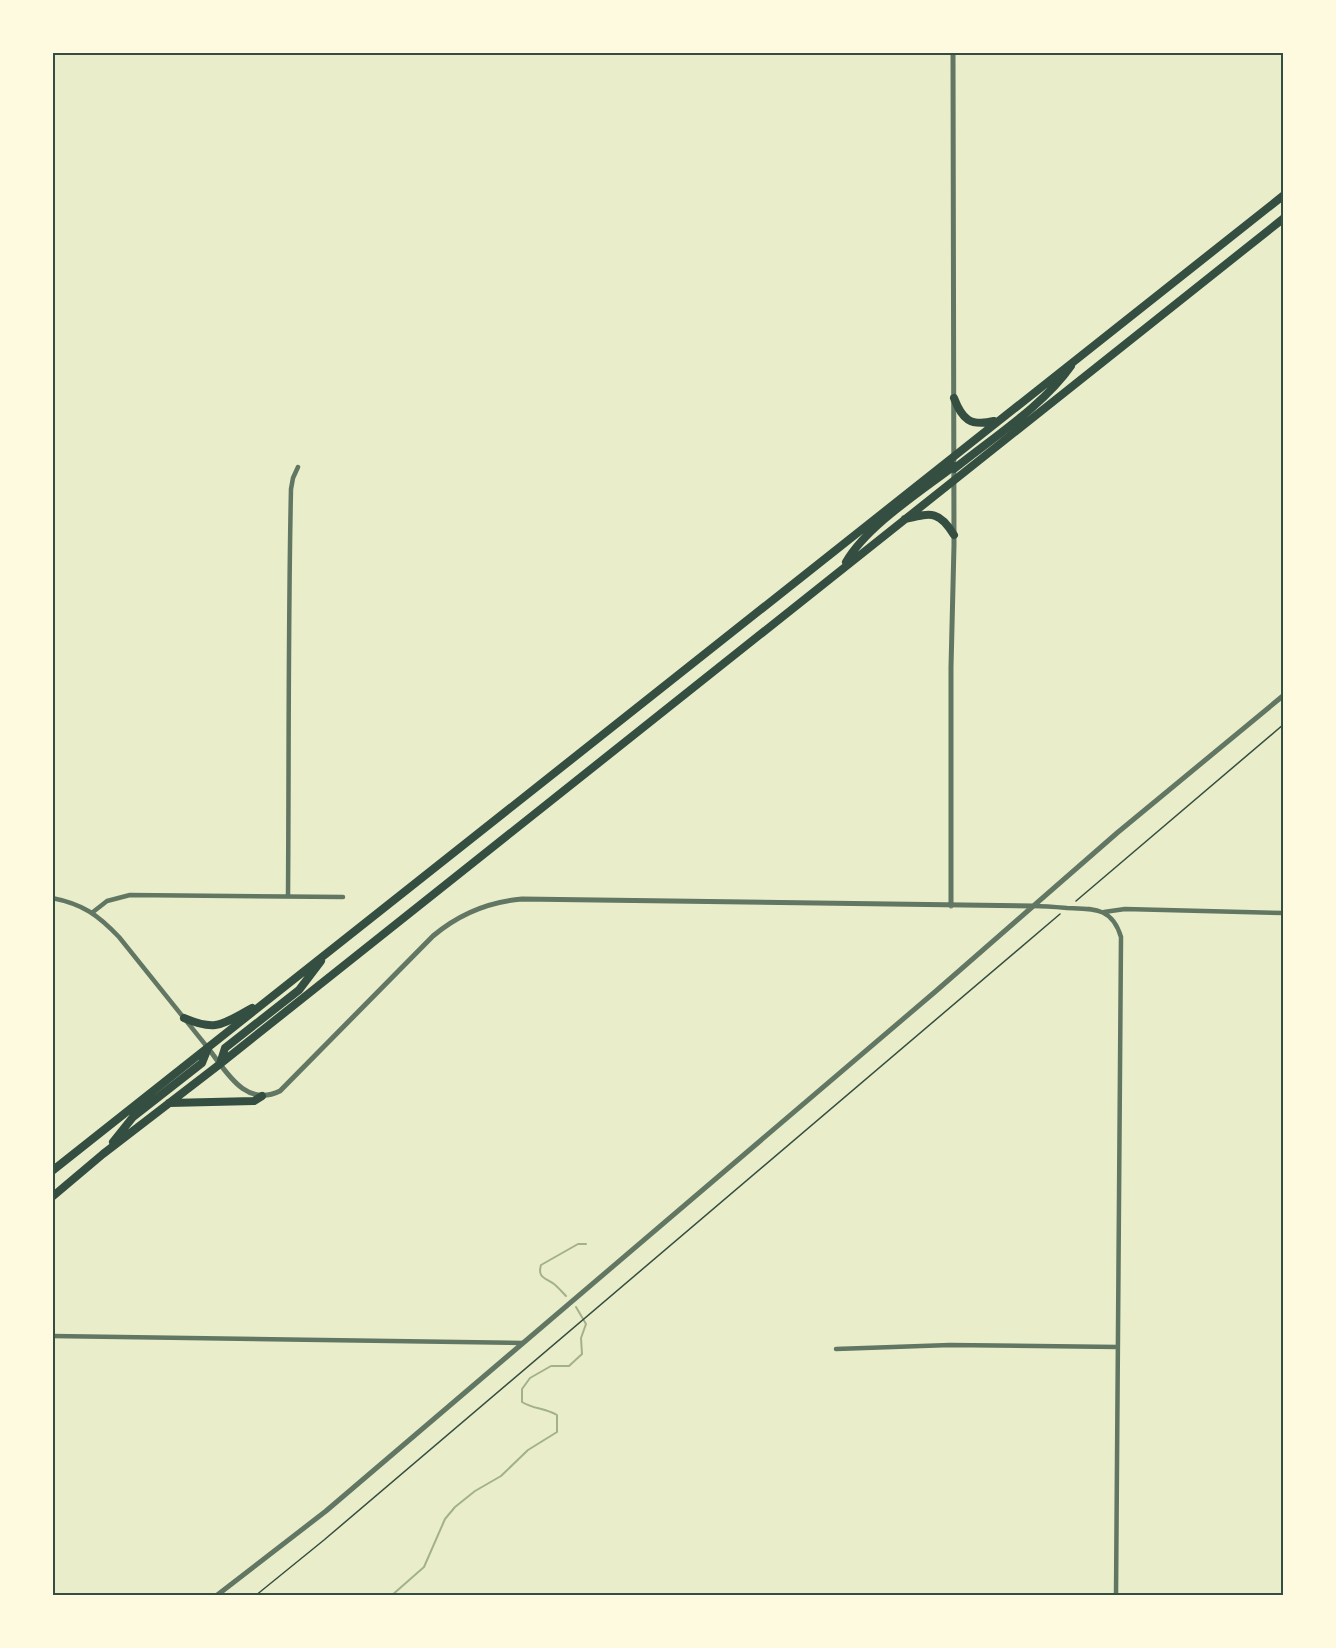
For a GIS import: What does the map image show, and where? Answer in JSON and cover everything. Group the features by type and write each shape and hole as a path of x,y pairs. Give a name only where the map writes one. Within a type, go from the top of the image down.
{"highway":[{"path":"52,1171 1284,195"},
{"path":"52,1197 103,1154 220,1064 1284,218"},
{"path":"844,566 854,549 875,528 1043,398 1063,378 1075,359"},
{"path":"954,398 962,415 971,422 984,424 998,420"},
{"path":"903,519 926,514 936,515 945,520 954,535"},
{"path":"220,1064 225,1048 299,990 327,953"},
{"path":"184,1018 203,1026 217,1026 269,999"},
{"path":"103,1154 133,1117 202,1064 208,1048"},
{"path":"168,1104 254,1101 261,1096"}],"street":[{"path":"951,906 951,667 954,535 953,52"},
{"path":"288,896 290,645 288,588 291,489 298,467"},
{"path":"216,1596 326,1511 1117,833 1284,694"},
{"path":"93,912 107,901 130,895 343,897"},
{"path":"52,898 77,904 93,912 119,937 239,1087 261,1096 274,1094 290,1083 436,934 469,912 495,903 522,899 1033,906 1090,908 1104,912 1125,909 1284,913"},
{"path":"1104,912 1115,923 1122,945 1116,1596"},
{"path":"52,1336 523,1343"},
{"path":"836,1349 950,1345 1118,1347"}],"path":[{"path":"1073,904 1284,724"},
{"path":"255,1596 581,1323 1062,912"}],"waterway":[{"path":"566,1296 556,1285 541,1275 541,1265 578,1244 586,1244"},
{"path":"391,1596 424,1567 445,1519 455,1507 475,1491 501,1476 528,1450 557,1432 557,1415 522,1402 522,1389 530,1378 551,1366 569,1366 582,1354 581,1338 586,1324 576,1307"},
{"path":"279,1596 301,1594 303,1596"}]}
